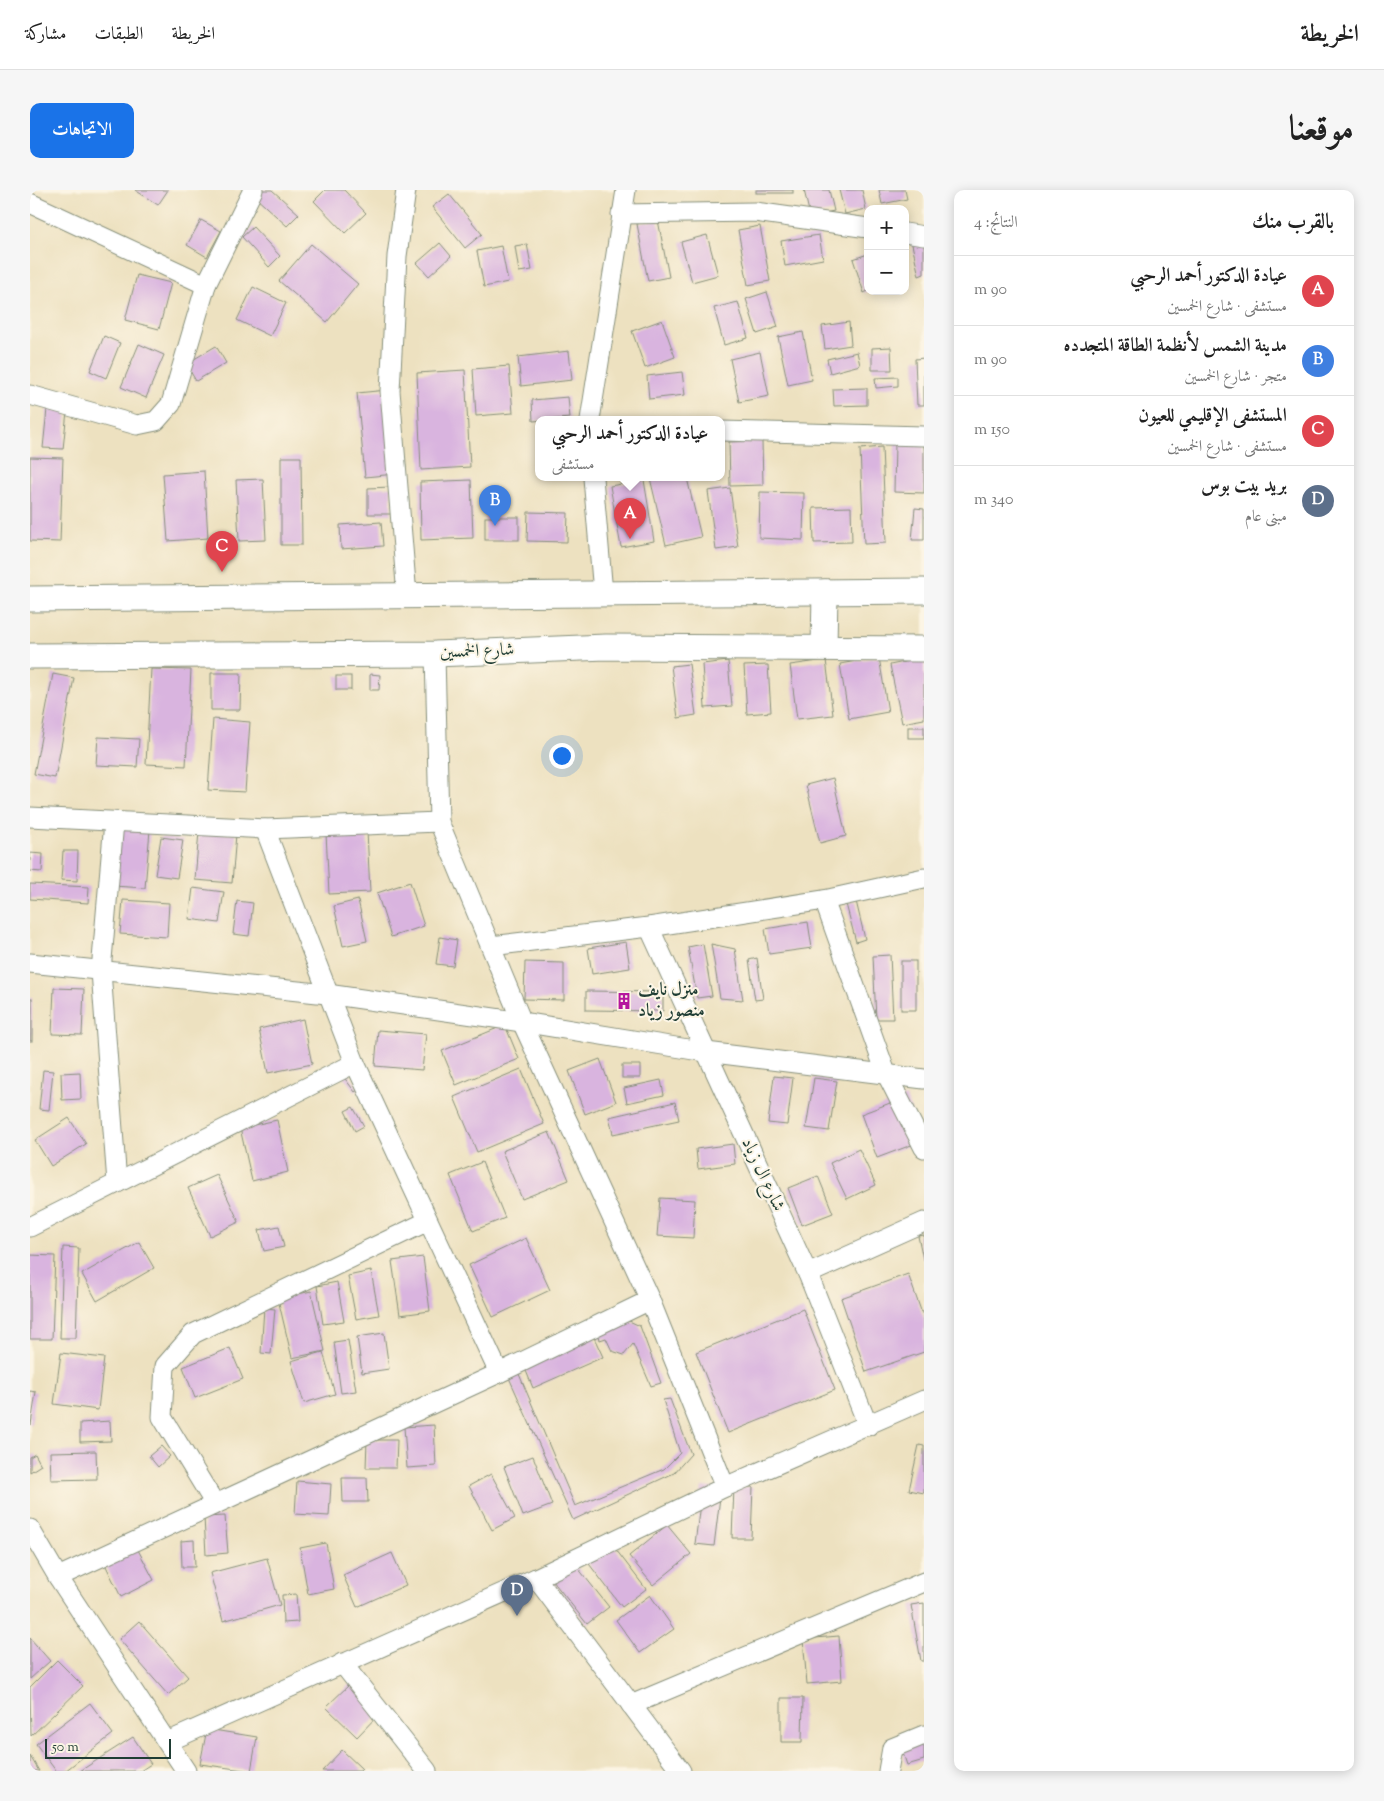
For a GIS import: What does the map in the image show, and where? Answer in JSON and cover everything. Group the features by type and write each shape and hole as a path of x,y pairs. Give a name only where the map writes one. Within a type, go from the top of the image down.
{"main road":[{"path":"30,599 924,591"},
{"path":"824,647 825,592"},
{"name":"شارع الخمسين","path":"30,656 435,654 606,647 924,649"}],"street":[{"path":"30,395 137,425 156,421 171,404 206,286 253,190"},
{"path":"406,190 397,256 390,391 407,596"},
{"path":"591,416 626,190"},
{"path":"30,204 206,286"},
{"path":"621,214 755,212 864,227"},
{"path":"909,234 924,236"},
{"path":"725,431 924,436"},
{"path":"593,481 603,593"},
{"path":"435,654 439,822 522,1022 650,1300 725,1487"},
{"path":"30,817 265,829 439,822"},
{"path":"114,822 101,971 118,1183"},
{"path":"265,829 354,1063 499,1373"},
{"path":"491,946 649,927 824,900 924,878"},
{"path":"824,900 886,1073 924,1148"},
{"name":"شارع ال زياد","path":"649,927 808,1274 868,1426"},
{"path":"30,963 327,994 522,1022 706,1052 924,1079"},
{"path":"30,1227 354,1063"},
{"path":"215,1504 162,1417 165,1366 193,1334 428,1221"},
{"path":"808,1274 924,1222"},
{"path":"58,1577 499,1373 650,1300"},
{"path":"167,1742 536,1578 725,1487 924,1400"},
{"path":"30,1529 58,1577 186,1771"},
{"path":"536,1578 681,1771"},
{"path":"631,1705 924,1582"},
{"path":"342,1663 427,1771"},
{"path":"888,1771 892,1748 924,1735"}],"building":[{"path":"135,190 168,190 158,205"},
{"path":"261,190 272,190 299,214 287,226 255,197"},
{"path":"325,190 344,190 366,213 345,233 314,201"},
{"path":"756,190 793,190 793,193 756,193"},
{"path":"804,190 829,190 834,211 810,216"},
{"path":"839,190 862,190 865,205 864,209 845,214"},
{"path":"879,190 905,190 907,199 882,204"},
{"path":"449,194 482,234 465,248 432,207"},
{"path":"201,220 221,231 207,257 187,245"},
{"path":"658,220 669,277 648,281 637,224"},
{"path":"760,226 770,281 748,285 738,230"},
{"path":"253,227 280,256 269,267 242,237"},
{"path":"707,235 718,275 692,282 681,242"},
{"path":"819,235 823,259 785,266 781,241"},
{"path":"924,237 924,274 919,276 911,240"},
{"path":"440,243 451,256 429,276 417,263"},
{"path":"311,244 358,284 327,322 279,281"},
{"path":"527,244 532,270 519,272 515,246"},
{"path":"501,246 508,282 484,287 477,251"},
{"path":"864,255 864,293 853,259"},
{"path":"137,275 171,283 159,329 125,320"},
{"path":"253,287 286,303 270,336 237,320"},
{"path":"767,292 778,327 757,334 746,299"},
{"path":"738,302 748,338 724,345 714,308"},
{"path":"662,320 675,357 645,368 632,331"},
{"path":"849,322 851,345 825,349 822,326"},
{"path":"803,332 812,380 788,385 778,337"},
{"path":"104,336 120,343 106,378 90,371"},
{"path":"139,344 164,355 146,398 121,387"},
{"path":"216,346 226,363 196,381 186,364"},
{"path":"891,347 892,370 872,370 872,348"},
{"path":"569,351 572,380 521,386 518,357"},
{"path":"760,352 769,396 739,402 730,359"},
{"path":"857,352 860,365 830,373 827,359"},
{"path":"924,358 924,405 917,405 915,359"},
{"path":"509,366 513,413 476,416 473,369"},
{"path":"465,370 470,467 421,470 417,373"},
{"path":"682,372 685,395 649,399 647,376"},
{"path":"898,377 898,386 876,388 875,378"},
{"path":"867,388 867,405 834,406 833,389"},
{"path":"387,390 395,474 365,477 357,393"},
{"path":"568,397 570,416 535,416 535,421 533,421 532,400"},
{"path":"47,409 67,411 63,449 43,448"},
{"path":"762,441 763,485 730,486 729,442"},
{"path":"895,442 924,443 924,493 894,492"},
{"path":"882,447 886,543 864,544 860,449"},
{"path":"30,457 63,458 60,542 30,541"},
{"path":"281,457 301,457 302,545 281,545"},
{"path":"204,471 208,538 168,541 163,474"},
{"path":"263,479 266,540 239,541 236,480"},
{"path":"471,480 473,538 421,540 420,482"},
{"path":"644,481 654,541 621,547 610,486"},
{"path":"651,481 688,481 701,537 666,545"},
{"path":"391,487 391,514 368,514 368,488"},
{"path":"730,488 738,547 716,550 708,491"},
{"path":"760,492 804,493 803,540 759,538"},
{"path":"851,507 852,542 814,543 813,508"},
{"path":"915,508 924,509 924,540 912,540"},
{"path":"528,512 568,513 567,542 527,541"},
{"path":"485,517 519,517 519,540 485,540"},
{"path":"381,522 383,546 341,549 340,525"},
{"path":"879,657 888,712 849,719 840,664"},
{"path":"924,658 924,719 902,723 890,665"},
{"path":"826,660 833,715 797,719 790,665"},
{"path":"728,661 732,706 705,708 702,664"},
{"path":"689,664 696,715 678,718 671,666"},
{"path":"768,665 771,712 747,714 744,666"},
{"path":"151,669 191,670 186,766 146,764"},
{"path":"211,673 241,673 240,710 211,710"},
{"path":"53,674 74,678 55,778 34,774"},
{"path":"370,674 380,675 379,690 370,690"},
{"path":"336,676 351,676 351,690 336,690"},
{"path":"213,719 250,722 245,792 208,790"},
{"path":"908,727 924,727 924,738 908,738"},
{"path":"98,737 139,739 137,767 96,765"},
{"path":"833,778 846,836 820,843 806,785"},
{"path":"117,828 150,830 145,888 113,886"},
{"path":"199,831 236,834 232,883 195,880"},
{"path":"367,831 370,892 329,894 326,833"},
{"path":"161,837 183,840 177,878 155,875"},
{"path":"63,851 78,851 77,881 61,880"},
{"path":"30,853 43,854 42,872 30,871"},
{"path":"410,882 424,926 391,937 377,893"},
{"path":"30,884 89,887 88,903 30,899"},
{"path":"193,888 224,892 219,923 189,919"},
{"path":"123,900 169,903 167,937 120,934"},
{"path":"358,900 367,941 343,946 334,906"},
{"path":"237,901 253,903 249,936 233,934"},
{"path":"856,901 865,939 856,942 846,904"},
{"path":"808,922 812,948 769,954 765,929"},
{"path":"440,937 457,940 453,966 436,964"},
{"path":"626,942 630,968 592,974 588,948"},
{"path":"703,944 712,996 697,998 688,947"},
{"path":"711,944 735,949 743,1000 720,998"},
{"path":"890,955 893,1019 876,1019 873,956"},
{"path":"757,958 763,999 755,1000 749,960"},
{"path":"901,961 916,961 916,1010 901,1010"},
{"path":"525,962 564,963 564,1000 524,999"},
{"path":"54,988 84,989 82,1035 52,1034"},
{"name":"منزل نايف منصور زياد","path":"586,991 663,992 663,1011 586,1010"},
{"path":"30,998 32,998 32,1041 30,1041"},
{"path":"303,1019 312,1064 268,1073 259,1029"},
{"path":"505,1025 519,1059 456,1085 442,1051"},
{"path":"378,1030 426,1034 422,1070 375,1066"},
{"path":"600,1059 616,1102 585,1114 569,1071"},
{"path":"622,1065 640,1065 640,1078 622,1078"},
{"path":"521,1069 544,1124 477,1152 454,1097"},
{"path":"43,1070 53,1071 49,1110 39,1109"},
{"path":"80,1072 81,1099 62,1100 61,1073"},
{"path":"347,1072 359,1089 355,1092 343,1076"},
{"path":"774,1076 793,1078 787,1125 768,1123"},
{"path":"814,1078 837,1081 829,1131 806,1128"},
{"path":"661,1080 664,1095 627,1103 624,1088"},
{"path":"906,1097 922,1141 877,1158 861,1114"},
{"path":"675,1102 679,1120 613,1134 609,1117"},
{"path":"353,1107 364,1126 355,1131 345,1111"},
{"path":"69,1118 86,1144 51,1166 35,1140"},
{"path":"277,1120 288,1172 252,1181 240,1128"},
{"path":"549,1132 569,1180 522,1199 502,1151"},
{"path":"733,1144 735,1164 698,1169 696,1149"},
{"path":"859,1149 876,1185 847,1199 830,1163"},
{"path":"482,1162 505,1218 473,1231 450,1175"},
{"path":"217,1175 239,1222 210,1236 188,1188"},
{"path":"818,1176 833,1213 802,1225 788,1188"},
{"path":"660,1198 695,1200 693,1238 657,1236"},
{"path":"279,1226 284,1247 264,1251 259,1230"},
{"path":"924,1235 924,1259 923,1259 918,1236"},
{"path":"526,1238 550,1290 493,1317 469,1265"},
{"path":"139,1242 154,1268 97,1301 82,1274"},
{"path":"63,1247 79,1248 76,1338 60,1338"},
{"path":"30,1255 55,1256 52,1339 30,1339"},
{"path":"423,1257 430,1311 400,1315 392,1261"},
{"path":"371,1271 379,1315 356,1319 348,1276"},
{"path":"908,1274 924,1319 924,1352 866,1372 841,1298"},
{"path":"337,1282 344,1321 323,1324 317,1286"},
{"path":"311,1291 325,1351 292,1358 278,1299"},
{"path":"264,1308 275,1309 271,1354 261,1353"},
{"path":"803,1309 835,1390 728,1433 696,1352"},
{"path":"614,1314 640,1326 661,1383 651,1386 633,1344 624,1355 612,1351 606,1338 600,1340 597,1325"},
{"path":"591,1331 603,1357 533,1388 522,1361"},
{"path":"384,1333 389,1369 362,1373 357,1337"},
{"path":"348,1340 356,1391 341,1393 334,1342"},
{"path":"230,1348 243,1379 195,1398 183,1367"},
{"path":"323,1352 335,1394 304,1403 291,1361"},
{"path":"61,1353 104,1358 98,1410 54,1404"},
{"path":"516,1367 575,1506 664,1469 680,1453 663,1400 670,1399 691,1454 674,1473 573,1520 506,1371"},
{"path":"30,1391 36,1392 31,1425 30,1424"},
{"path":"110,1421 111,1441 80,1442 80,1423"},
{"path":"434,1425 436,1466 407,1468 404,1427"},
{"path":"367,1440 397,1440 396,1468 366,1468"},
{"path":"919,1445 924,1446 924,1493 909,1490"},
{"path":"161,1446 170,1456 158,1467 149,1456"},
{"path":"96,1451 97,1479 51,1480 50,1452"},
{"path":"35,1454 41,1465 30,1472 30,1457"},
{"path":"533,1456 552,1505 523,1516 504,1467"},
{"path":"491,1474 515,1518 492,1530 469,1486"},
{"path":"342,1478 367,1478 368,1502 343,1502"},
{"path":"297,1481 331,1484 329,1516 295,1514"},
{"path":"702,1487 721,1489 714,1546 695,1544"},
{"path":"734,1487 753,1487 751,1538 732,1538"},
{"path":"225,1516 228,1553 206,1555 204,1517"},
{"path":"667,1525 691,1554 653,1585 629,1556"},
{"path":"607,1538 646,1589 622,1607 583,1556"},
{"path":"194,1540 195,1567 182,1567 181,1541"},
{"path":"326,1543 334,1589 308,1594 300,1548"},
{"path":"137,1548 154,1580 121,1597 105,1564"},
{"path":"392,1553 406,1585 357,1607 343,1575"},
{"path":"267,1558 280,1605 223,1621 210,1573"},
{"path":"574,1563 609,1607 587,1624 552,1580"},
{"path":"296,1594 298,1622 283,1623 282,1595"},
{"path":"650,1595 674,1629 640,1653 616,1620"},
{"path":"924,1603 924,1661 921,1661 911,1605"},
{"path":"139,1621 188,1677 168,1695 119,1639"},
{"path":"839,1636 842,1681 807,1684 803,1639"},
{"path":"30,1638 50,1661 30,1679"},
{"path":"57,1660 83,1686 31,1736 30,1687"},
{"path":"350,1684 380,1713 357,1737 326,1707"},
{"path":"781,1698 803,1698 802,1742 781,1742"},
{"path":"90,1703 113,1734 65,1771 56,1771 36,1744"},
{"path":"207,1729 257,1737 251,1771 200,1764"},
{"path":"133,1737 151,1764 140,1771 80,1771"},
{"path":"924,1740 924,1760 907,1765 901,1747"},
{"path":"342,1750 362,1769 360,1771 322,1771"},
{"path":"30,1756 39,1771 30,1771"}],"place":[{"name":"مدينة الشمس لأنظمة الطاقة المتجدده","path":"495,526"},
{"name":"عيادة الدكتور أحمد الرحبي","path":"630,539"},
{"name":"المستشفى الإقليمي للعيون","path":"222,572"},
{"name":"منزل نايف منصور زياد","path":"624,1001"},
{"name":"بريد بيت بوس","path":"517,1616"}]}
